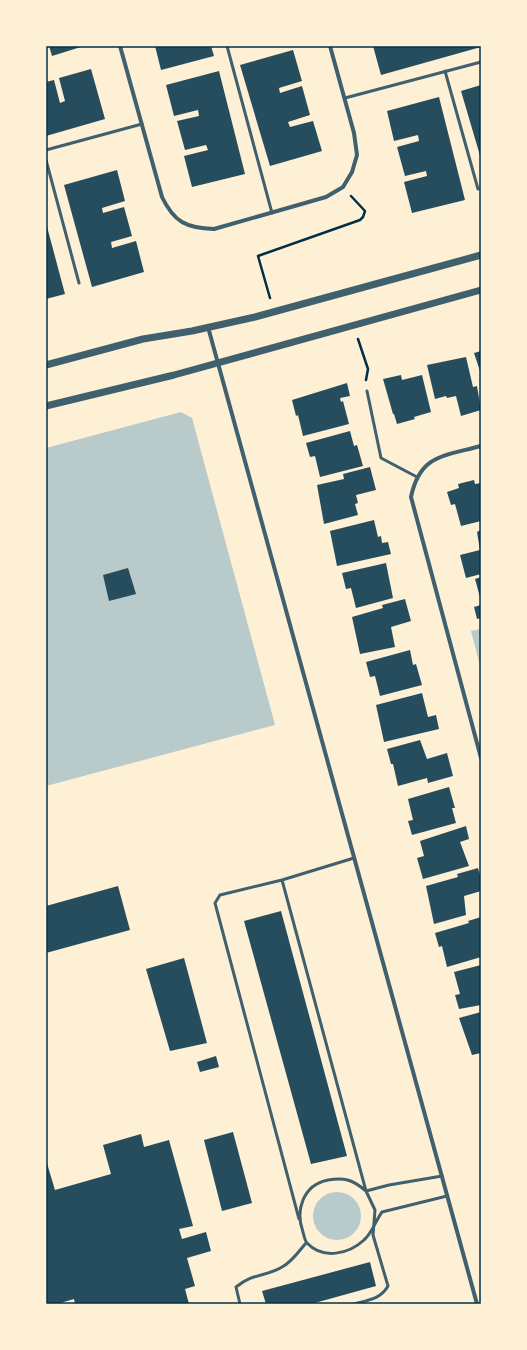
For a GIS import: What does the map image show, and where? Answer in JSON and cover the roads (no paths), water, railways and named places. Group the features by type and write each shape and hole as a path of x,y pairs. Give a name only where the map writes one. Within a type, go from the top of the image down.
{"street":[{"path":"120,46 162,197 169,211 182,223 196,228 214,229 326,197 343,187 352,172 357,156 354,133 330,46"},
{"path":"46,365 143,339 208,327 274,312 481,255"},
{"path":"46,406 174,375 481,290"},
{"path":"208,327 477,1304"},
{"path":"481,446 433,459 414,481 411,497 481,758"}],"lane":[{"path":"227,46 272,212"},
{"path":"345,98 481,62"},
{"path":"445,71 478,189"},
{"path":"46,150 142,124"},
{"path":"46,160 79,283"},
{"path":"367,391 381,458 417,477"},
{"path":"354,858 282,880 220,895 215,903 299,1219 306,1243 318,1251 334,1254 356,1247 366,1238 382,1212 447,1196"},
{"path":"282,880 366,1191 375,1210 373,1235 388,1286 384,1293 377,1298 354,1304"},
{"path":"366,1191 389,1185 442,1176"},
{"path":"299,1219 300,1206 306,1193 315,1184 325,1180 345,1178 355,1182 366,1191"},
{"path":"240,1304 236,1287 246,1279 282,1267 295,1257 306,1243"}]}
